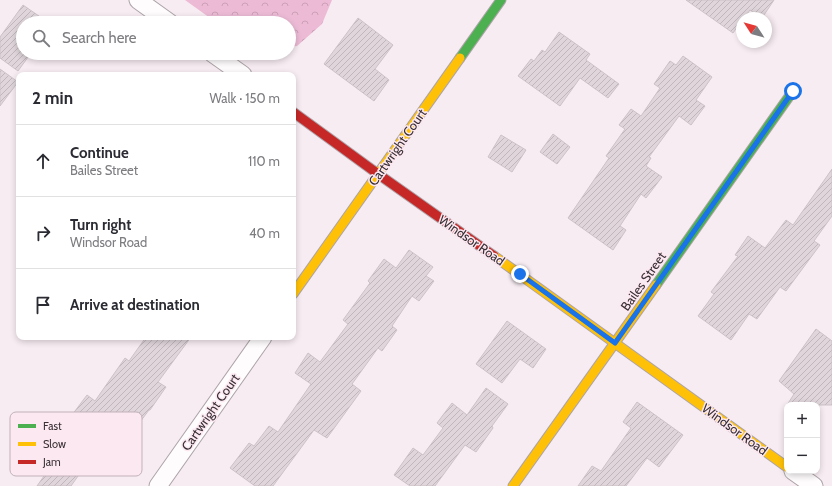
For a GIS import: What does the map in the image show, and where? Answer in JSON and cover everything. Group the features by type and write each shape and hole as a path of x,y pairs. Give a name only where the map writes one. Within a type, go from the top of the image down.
{"street":[{"path":"138,0 160,16"},
{"name":"Cartwright Court","path":"296,290 501,0"},
{"path":"222,60 239,72"},
{"name":"Bailes Street","path":"513,486 793,91"},
{"name":"Windsor Road","path":"296,114 784,465"},
{"name":"Cartwright Court","path":"158,486 261,340"},
{"path":"797,474 814,486"}],"green space":[{"path":"185,0 332,0 322,24 297,46 296,16 207,16"}],"building":[{"path":"686,0 774,0 766,12 753,12 750,10 748,12 736,12 736,29 733,33"},
{"path":"23,5 39,16 16,16 16,60 26,60 18,71 0,58 0,37"},
{"path":"358,18 393,45 375,69 389,80 374,101 324,64"},
{"path":"559,32 590,54 586,60 619,84 608,98 580,78 560,106 518,76 531,59 534,61 542,50 545,52"},
{"path":"683,56 712,77 696,100 705,106 691,125 679,116 649,157 651,158 646,166 662,177 646,198 641,194 620,226 626,230 613,250 568,218 609,158 606,156 625,129 619,125 631,109 641,116 660,88 654,84 670,61 676,65"},
{"path":"0,69 16,81 16,85 0,106"},
{"path":"553,134 570,147 557,164 540,152"},
{"path":"501,135 526,150 512,172 488,157"},
{"path":"832,169 832,216 814,241 820,245 786,291 780,287 757,319 749,314 731,340 698,316 714,294 711,292 738,256 735,255 748,236 765,248 786,220 793,225"},
{"path":"409,250 433,267 426,276 434,281 419,301 412,296 392,326 397,330 382,351 378,348 352,384 361,391 327,438 314,430 273,486 255,486 230,468 249,443 254,446 269,426 278,432 311,384 295,373 308,353 320,362 348,324 343,320 370,283 368,281 384,259 396,268"},
{"path":"507,321 546,349 533,368 520,359 502,383 476,364"},
{"path":"816,329 832,341 832,405 820,405 820,402 789,402 794,394 779,381"},
{"path":"144,340 189,340 158,382 166,387 142,419 142,412 74,412 87,395 95,401 125,358 129,361"},
{"path":"486,388 508,404 476,452 465,445 435,486 410,486 394,475 413,448 423,455 443,428 437,423 452,403 467,415"},
{"path":"637,402 683,435 659,467 647,458 626,486 578,486 592,466 601,471 631,428 623,422"},
{"path":"44,476 78,476 71,486 37,486"}],"traffic: fast":[{"path":"460,58 501,0"},
{"path":"656,285 793,91"}],"traffic: slow":[{"path":"296,290 460,58"},
{"path":"494,256 784,465"},
{"path":"513,486 656,285"}],"traffic: jam":[{"path":"296,114 494,256"}],"route":[{"path":"520,274 615,343 793,91"}]}
